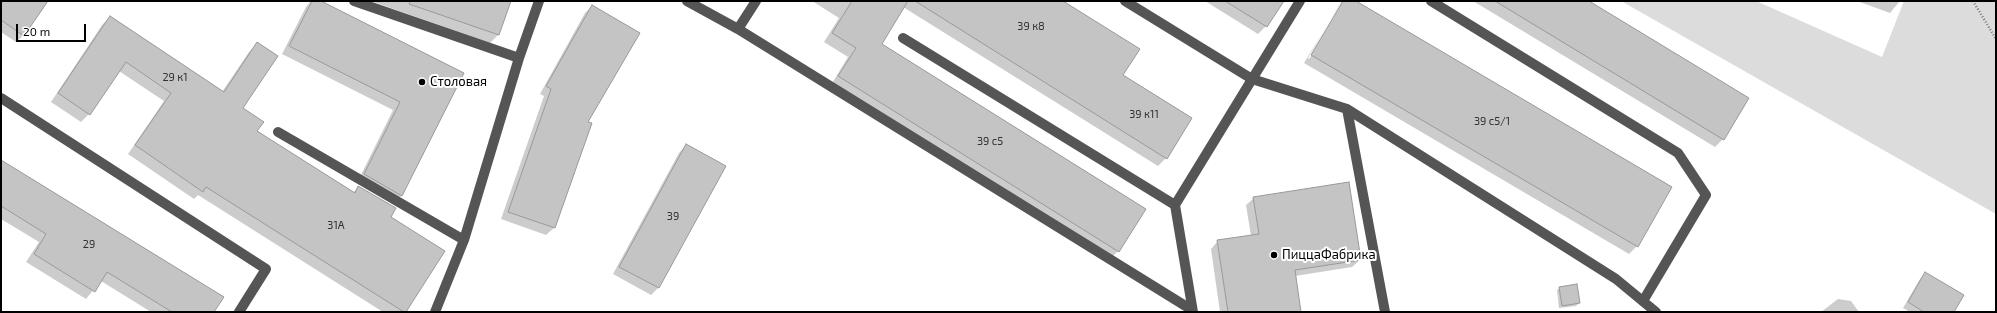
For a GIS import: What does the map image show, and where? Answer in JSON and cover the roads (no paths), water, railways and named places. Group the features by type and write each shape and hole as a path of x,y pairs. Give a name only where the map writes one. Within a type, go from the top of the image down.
{"lane":[{"path":"354,1 519,58"},
{"path":"435,312 464,240 519,58 539,1"},
{"path":"687,1 738,29 1193,311"},
{"path":"738,29 756,1"},
{"path":"1125,1 1252,79 1348,109 1616,279 1656,312"},
{"path":"1193,311 1175,205 1300,1"},
{"path":"1431,1 1678,153 1706,195 1643,302"},
{"path":"903,38 1175,205"},
{"path":"1,98 266,269 239,312"},
{"path":"1348,109 1385,312"},
{"path":"278,132 464,240"}],"place":[{"name":"Столовая","path":"422,82"},
{"name":"ПиццаФабрика","path":"1274,255"}]}
